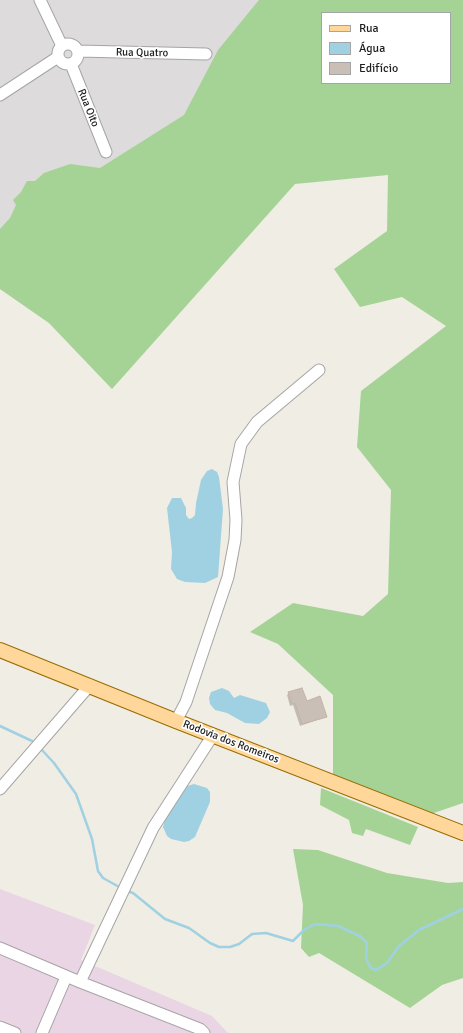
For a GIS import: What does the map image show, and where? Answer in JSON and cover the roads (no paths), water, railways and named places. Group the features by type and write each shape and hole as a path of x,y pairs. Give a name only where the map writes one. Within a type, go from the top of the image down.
{"main road":[{"name":"Rodovia dos Romeiros","path":"0,650 90,685 176,721 463,833"}],"street":[{"path":"40,0 62,46"},
{"path":"71,45 78,51 76,61 71,64 64,64 58,57 58,51 62,46 71,45"},
{"name":"Rua Quatro","path":"78,51 206,54"},
{"path":"0,95 58,57"},
{"name":"Rua Oito","path":"71,64 106,152"},
{"path":"176,721 186,702 228,577 235,540 236,520 233,482 241,444 257,422 319,370"},
{"path":"0,789 90,685"},
{"path":"80,982 153,828 213,735"},
{"path":"0,948 66,977 200,1029 204,1033"},
{"path":"42,1033 66,977"},
{"path":"0,1027 15,1033"}],"water":[{"path":"212,469 217,472 219,477 223,509 218,577 205,583 185,582 177,579 171,569 172,552 167,508 172,498 181,498 186,508 186,515 189,519 192,518 195,515 201,480 207,471"},
{"path":"222,688 229,691 234,698 240,695 266,703 270,712 267,718 259,724 245,723 227,713 215,710 210,704 209,698 211,692"},
{"path":"194,784 207,788 210,792 210,802 195,837 184,842 171,839 167,836 163,827 168,810 184,787"}],"waterway":[{"path":"0,726 32,741"},
{"path":"41,749 54,763 76,794 92,839 98,871 103,878 121,888"},
{"path":"127,891 133,893 165,919 189,928 210,943 219,947 230,947 239,944 252,934 266,933 293,941 304,930 315,924 338,926 360,936 367,943 366,959 371,968 376,970 387,963 399,946 419,930 463,909"}]}
